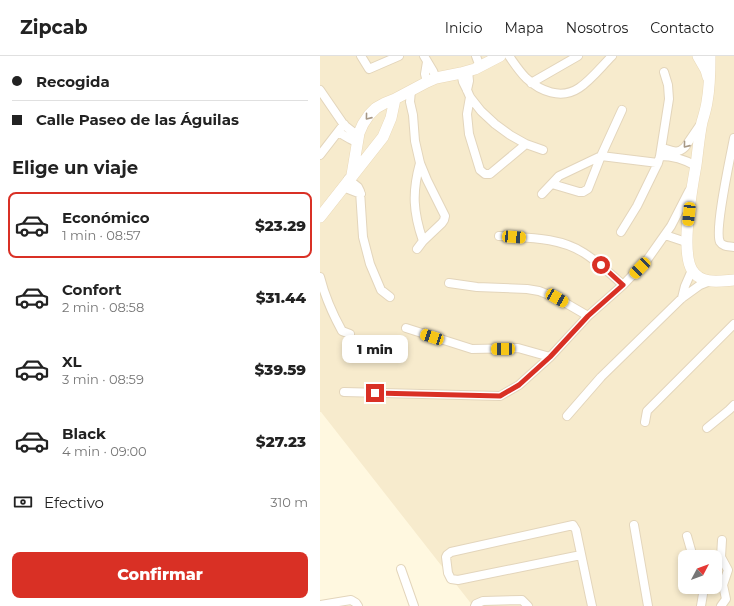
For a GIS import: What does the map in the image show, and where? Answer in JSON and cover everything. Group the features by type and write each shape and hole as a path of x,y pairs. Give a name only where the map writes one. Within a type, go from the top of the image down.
{"street":[{"path":"361,56 369,69 399,56"},
{"path":"476,56 484,62"},
{"path":"348,180 363,124 376,108 432,80 464,72 500,56"},
{"path":"509,56 520,72 531,82 543,90 561,94 572,92 583,84 612,56"},
{"path":"515,56 520,72"},
{"path":"531,82 578,56"},
{"path":"698,56 710,81"},
{"path":"710,56 710,81 692,185 686,242 692,270 699,277 710,281"},
{"path":"425,59 433,71 432,80"},
{"path":"464,72 469,81 468,106 466,114 469,134 480,170 485,174 490,174 526,144"},
{"path":"621,232 637,206 660,154 669,99 668,85 664,72"},
{"path":"413,89 415,100 413,115 415,141 420,162 444,216 442,223 423,241 417,249"},
{"path":"320,90 358,141 362,152 371,152"},
{"path":"469,93 482,112 495,124 526,144 543,150"},
{"path":"320,216 377,145 387,128 394,109 395,99"},
{"path":"552,184 579,192 583,192 588,189 622,110"},
{"path":"542,194 559,176 601,156 660,154 682,150 702,123"},
{"path":"320,155 344,124"},
{"path":"338,132 350,139 358,141"},
{"path":"734,138 721,204 719,237 721,243 724,245 734,246"},
{"path":"660,154 679,158 696,166"},
{"path":"420,162 414,194 415,210 423,241"},
{"path":"348,180 358,187 361,194 363,237 370,264 381,290 390,296"},
{"path":"344,392 500,396 519,385 550,357 588,316 623,285 647,260 671,226 692,185"},
{"path":"665,235 686,242"},
{"path":"500,236 543,239 563,243 584,253 601,265 623,285"},
{"path":"682,298 685,286 692,270"},
{"path":"320,277 324,292 339,326 342,331 350,334"},
{"path":"568,416 601,377 682,298 700,285 710,281 734,280"},
{"path":"449,283 477,288 539,291 557,298 588,316"},
{"path":"645,422 647,410 734,324"},
{"path":"406,328 472,349 518,348 550,357"},
{"path":"707,428 732,409"},
{"path":"581,555 458,580 451,579 446,557 451,552 573,525 576,530 592,606"},
{"path":"634,525 648,606"},
{"path":"687,536 691,550"},
{"path":"720,606 726,599 723,585 728,570 721,557 722,540"},
{"path":"401,569 414,606"},
{"path":"701,606 703,594"},
{"path":"320,606 351,600 358,606"},
{"path":"475,606 483,601 522,600 528,606"}],"shaded area":[{"path":"320,56 734,56 734,606 473,606 321,412"}],"route":[{"path":"375,393 500,396 519,385 550,357 588,316 623,285 601,265"}]}
